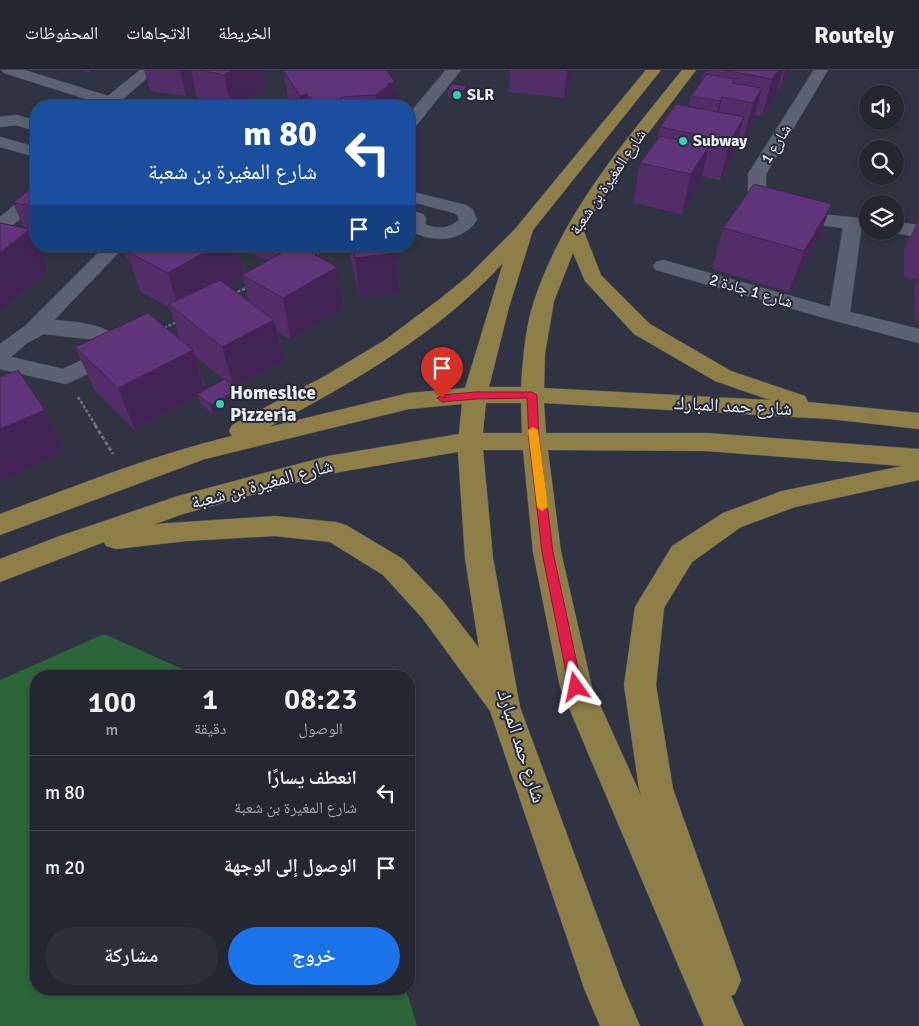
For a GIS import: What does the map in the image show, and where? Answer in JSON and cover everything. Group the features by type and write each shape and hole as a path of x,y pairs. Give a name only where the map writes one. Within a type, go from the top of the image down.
{"main road":[{"name":"شارع المغيرة بن شعبة","path":"475,395 499,307 524,229 654,70"},
{"name":"شارع المغيرة بن شعبة","path":"532,395 534,354 544,300 574,228 621,158 689,70"},
{"path":"574,228 592,277 642,328 723,376 829,411"},
{"path":"200,452 315,393 406,335 475,280 524,229"},
{"path":"0,525 127,477 200,452 409,401 475,395 532,395 534,440 547,552 576,687 724,1026"},
{"name":"شارع حمد المبارك","path":"475,395 470,441 479,558 504,707 605,991 620,1026"},
{"name":"شارع حمد المبارك","path":"532,395 829,411 919,422"},
{"name":"شارع المغيرة بن شعبة","path":"4,571 67,544 178,506 328,466 470,441 534,440"},
{"name":"شارع حمد المبارك","path":"534,440 706,442 919,458"},
{"path":"737,1026 656,789 640,686 650,607 682,554 732,520 791,498 919,472"},
{"path":"67,544 187,531 275,526 336,532 393,567 433,610 504,707"}],"street":[{"path":"9,70 104,100"},
{"path":"112,100 149,70"},
{"path":"415,117 454,70"},
{"name":"شارع 1","path":"822,70 757,174 757,191 761,207 789,216 859,224"},
{"path":"0,82 37,94"},
{"path":"0,122 17,120 30,124"},
{"path":"0,142 30,150"},
{"path":"415,198 460,209 467,214 468,220 464,226 456,231 433,233 415,226"},
{"path":"0,226 30,201"},
{"path":"839,316 859,228"},
{"path":"904,229 919,231"},
{"path":"0,356 19,338 34,328 110,252"},
{"name":"شارع 1 جادة 2","path":"664,266 839,316 919,336"},
{"path":"0,362 66,377 110,355 110,342 103,336 52,325 34,328"}],"path":[{"path":"312,255 318,252"},
{"path":"233,294 251,286"},
{"path":"162,329 180,320"},
{"path":"66,377 127,477"}],"green space":[{"path":"104,634 185,670 30,670 30,995 408,995 417,1026 0,1026 0,680"}],"building":[{"path":"199,70 232,70 224,75"},
{"path":"283,70 386,70 395,82 387,84 388,86 376,95 342,97 338,100 311,99 307,94 300,96"},
{"path":"723,70 779,70 772,79"},
{"path":"707,74 734,79 732,83 762,88 753,103 722,97 720,101 691,96"},
{"path":"452,84 467,86 463,91 448,89"},
{"path":"676,104 744,117 730,141 660,127"},
{"path":"660,136 709,146 691,174 640,163"},
{"path":"754,184 832,204 804,251 723,228"},
{"path":"30,189 30,205 13,203"},
{"path":"0,223 30,229 0,253"},
{"path":"128,252 205,252 168,273"},
{"path":"283,252 310,252 337,267 283,298 242,275"},
{"path":"354,252 396,253 355,258"},
{"path":"220,280 274,320 222,347 169,304"},
{"path":"148,313 193,350 118,388 75,347"},
{"path":"18,370 45,410 0,429 0,377"},
{"path":"225,379 238,389 211,405 197,394"}],"slow traffic":[{"path":"533,430 542,507"}],"place":[{"name":"SLR","path":"457,95"},
{"name":"Subway","path":"683,141"},
{"name":"Homeslice Pizzeria","path":"220,404"}],"route":[{"path":"442,398 475,395 532,395 534,440 547,552 576,687"}]}
